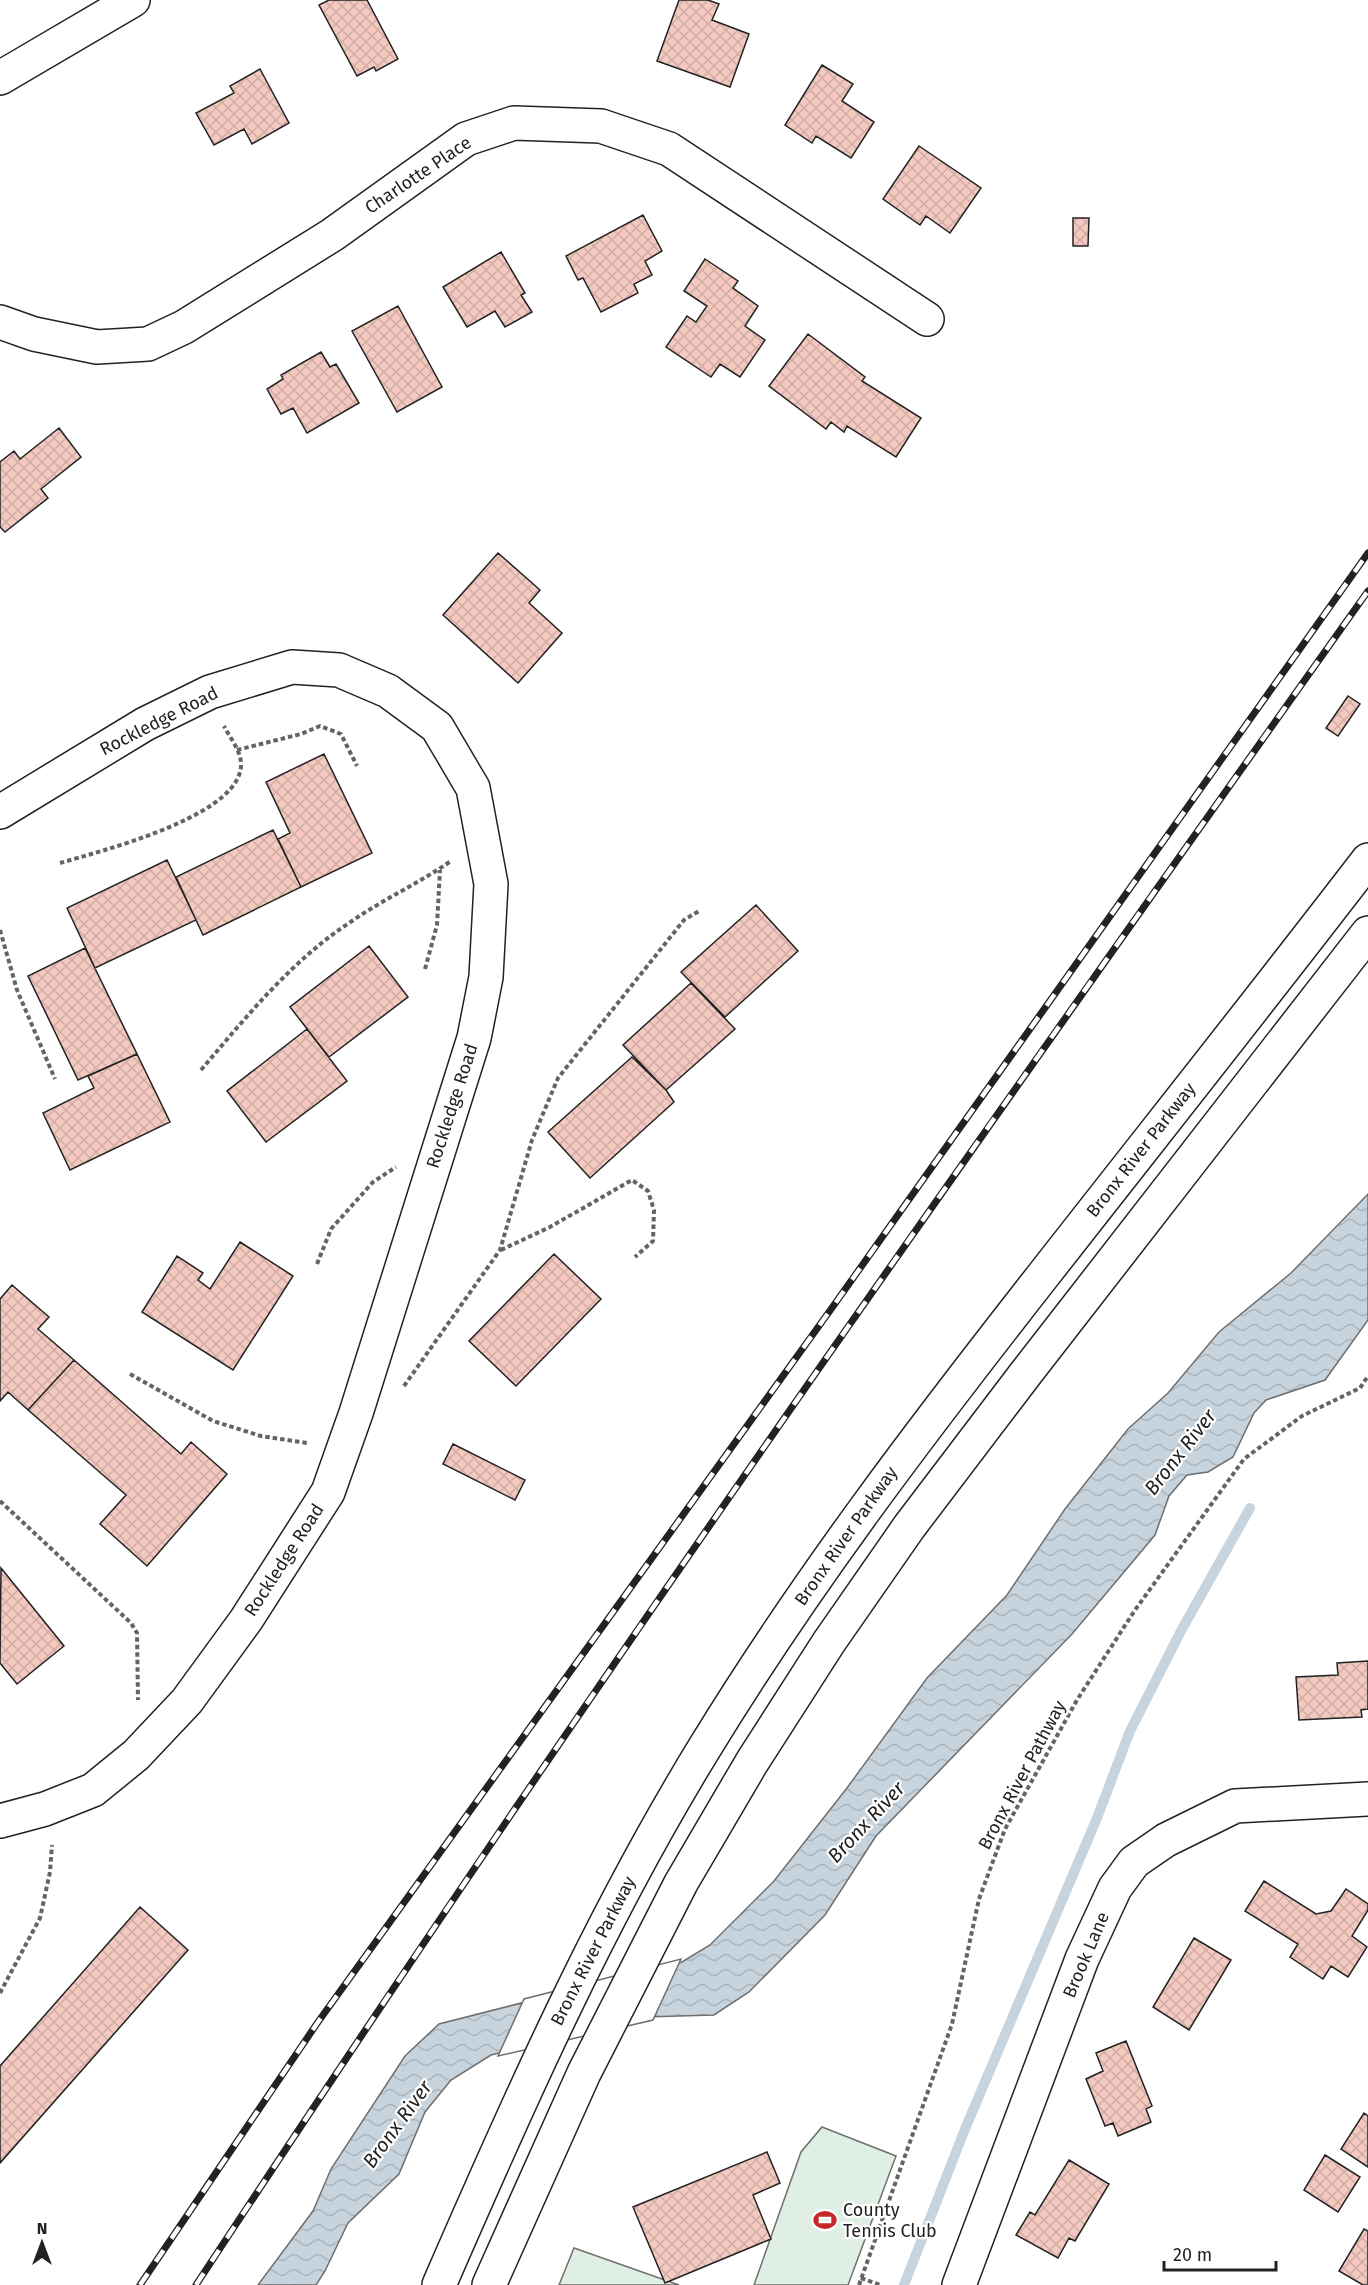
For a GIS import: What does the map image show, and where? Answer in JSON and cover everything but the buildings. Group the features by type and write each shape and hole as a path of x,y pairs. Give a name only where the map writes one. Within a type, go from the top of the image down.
{"main road":[{"path":"0,78 134,0"},
{"name":"Charlotte Place","path":"0,322 34,334 97,347 148,344 184,327 332,235 465,139 514,123 601,126 669,148 927,319"},
{"name":"Rockledge Road","path":"0,812 145,724 210,692 292,667 339,670 388,691 437,727 473,788 491,884 486,977 474,1038 434,1158 356,1413 328,1492 246,1620 187,1701 136,1755 93,1790 45,1809 0,1821"},
{"name":"Bronx River Parkway","path":"439,2285 539,2056 637,1866 705,1747 831,1556 981,1355 1368,860"},
{"path":"489,2285 598,2044 681,1882 752,1762 866,1586 1026,1373 1368,933"},
{"name":"Brook Lane","path":"959,2285 1082,1959 1115,1888 1134,1862 1166,1840 1235,1806 1368,1799"}],"path":[{"path":"60,863 143,838 202,811 232,787 240,772 241,757 210,692"},
{"path":"237,750 301,734 320,726 341,734 357,766"},
{"path":"201,1070 296,964 351,921 440,869 484,839"},
{"path":"425,969 437,925 440,869"},
{"path":"356,1413 388,1404 413,1376 500,1250 532,1140 558,1078 684,920 699,911"},
{"path":"0,930 17,990 55,1079"},
{"path":"317,1264 332,1229 373,1182 400,1164 434,1158"},
{"path":"500,1250 550,1227 632,1180 648,1191 654,1210 653,1240 636,1257"},
{"path":"130,1374 213,1421 261,1436 344,1449"},
{"name":"Bronx River Pathway","path":"858,2285 952,2024 979,1899 990,1866 1016,1809 1077,1700 1136,1610 1244,1459 1302,1416 1360,1388 1368,1376"},
{"path":"0,1501 131,1623 137,1633 136,1755"},
{"path":"0,1994 40,1918 50,1872 52,1840 45,1809"},
{"path":"861,2278 879,2285"}],"green space":[{"name":"County Tennis Club","path":"822,2127 896,2156 848,2285 754,2285 801,2152"},
{"path":"574,2248 679,2285 559,2285"}],"water":[{"name":"Bronx River","path":"1368,1194 1368,1320 1325,1380 1266,1400 1254,1413 1233,1457 1208,1472 1187,1475 1169,1496 1155,1535 1072,1634 876,1836 825,1915 749,1992 714,2015 644,2017 491,2055 451,2080 425,2112 399,2174 348,2223 316,2285 258,2285 313,2211 331,2169 405,2056 439,2024 682,1962 710,1945 774,1881 847,1788 927,1678 1007,1595 1065,1509 1128,1429 1168,1393 1219,1332 1291,1273"}],"pier":[{"path":"681,1959 653,2020 498,2056 524,1999"}],"waterway":[{"path":"904,2285 965,2129 1097,1818 1130,1731 1182,1629 1250,1508"}],"railway":[{"path":"140,2285 318,2022 829,1312 1368,553"},
{"path":"196,2285 338,2070 628,1644 1070,1011 1368,591"}],"place":[{"name":"County Tennis Club","path":"825,2220"}]}
